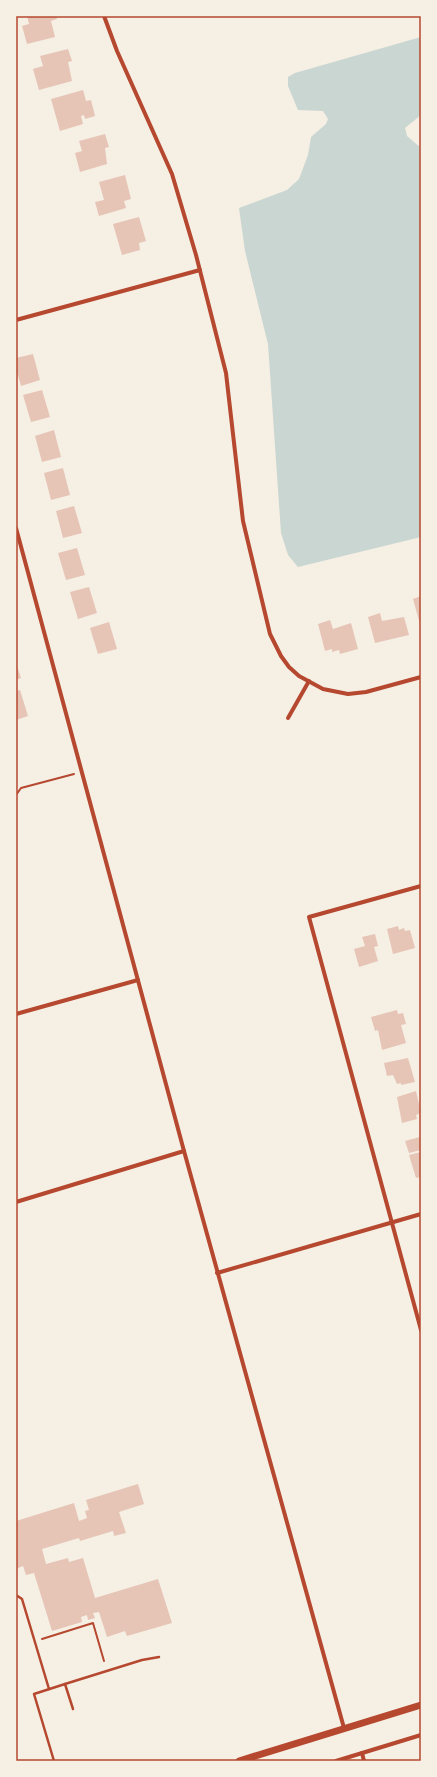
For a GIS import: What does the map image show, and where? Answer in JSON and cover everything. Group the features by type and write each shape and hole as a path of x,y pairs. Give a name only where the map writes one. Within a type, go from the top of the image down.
{"street":[{"path":"104,16 117,51 172,174 200,270 226,372 242,522 259,595 270,634 281,656 299,676 323,689 348,694 366,692 421,677"},
{"path":"16,320 200,270"},
{"path":"16,528 217,1273 344,1728"},
{"path":"288,718 309,681"},
{"path":"421,886 309,917 421,1330"},
{"path":"16,1014 138,980"},
{"path":"16,1202 184,1151"},
{"path":"217,1273 421,1214"},
{"path":"239,1761 421,1705"},
{"path":"336,1761 421,1735"},
{"path":"362,1753 364,1761"}],"lane":[{"path":"16,1595 22,1599 49,1689"},
{"path":"54,1761 34,1694 142,1660 159,1657"},
{"path":"65,1684 74,1709"}],"path":[{"path":"16,795 21,788 82,772"},
{"path":"42,1639 93,1623 104,1661"}],"shaded area":[{"path":"421,37 421,115 405,128 407,136 421,148 421,537 298,567 288,555 281,533 268,344 245,251 239,208 287,190 299,179 308,155 311,137 326,124 328,119 323,111 298,110 288,86 288,77 295,73"}],"building":[{"path":"27,16 56,16 57,19 51,21 55,37 27,44 22,26 29,24"},
{"path":"68,49 72,61 68,62 72,81 39,90 33,69 43,66 40,56"},
{"path":"83,90 86,101 91,100 95,116 85,119 84,115 81,116 83,124 60,131 51,99"},
{"path":"105,134 109,147 105,148 107,164 80,172 75,153 82,151 79,141"},
{"path":"125,175 131,199 124,201 126,208 99,216 95,202 104,200 99,182"},
{"path":"139,217 146,241 139,243 140,250 122,255 113,224"},
{"path":"33,354 40,380 21,386 16,368 16,358"},
{"path":"42,390 50,417 31,422 23,395"},
{"path":"54,430 61,457 42,462 35,436"},
{"path":"63,468 70,495 51,500 44,473"},
{"path":"74,506 82,533 63,538 56,511"},
{"path":"77,548 85,575 66,580 58,553"},
{"path":"89,587 97,613 78,619 70,592"},
{"path":"421,596 421,623 420,624 413,599"},
{"path":"380,613 382,621 404,617 409,635 375,643 368,617"},
{"path":"330,620 333,629 351,623 358,649 340,654 339,650 332,652 332,649 325,651 318,624"},
{"path":"109,622 117,649 98,654 90,628"},
{"path":"16,663 21,678 16,680"},
{"path":"20,690 28,716 16,720 16,691"},
{"path":"398,926 399,930 404,928 405,931 410,930 415,948 393,954 387,929"},
{"path":"375,934 378,946 374,947 378,961 359,967 354,949 365,946 362,937"},
{"path":"397,1010 398,1014 403,1013 406,1024 401,1025 406,1043 382,1050 378,1030 375,1031 371,1017"},
{"path":"408,1058 415,1082 401,1085 401,1083 397,1084 393,1075 387,1076 384,1063"},
{"path":"416,1091 421,1113 416,1115 417,1119 402,1123 397,1097"},
{"path":"420,1137 421,1150 409,1153 405,1141"},
{"path":"421,1152 421,1177 416,1178 409,1155"},
{"path":"138,1484 144,1504 119,1512 126,1533 114,1536 113,1531 80,1541 79,1538 42,1549 46,1564 68,1558 69,1562 83,1558 95,1598 158,1579 172,1623 127,1636 125,1631 107,1637 99,1612 93,1613 95,1618 88,1620 87,1615 81,1617 82,1622 52,1631 34,1573 26,1575 23,1566 16,1569 16,1521 74,1503 79,1521 87,1518 85,1511 89,1510 86,1500"}]}
